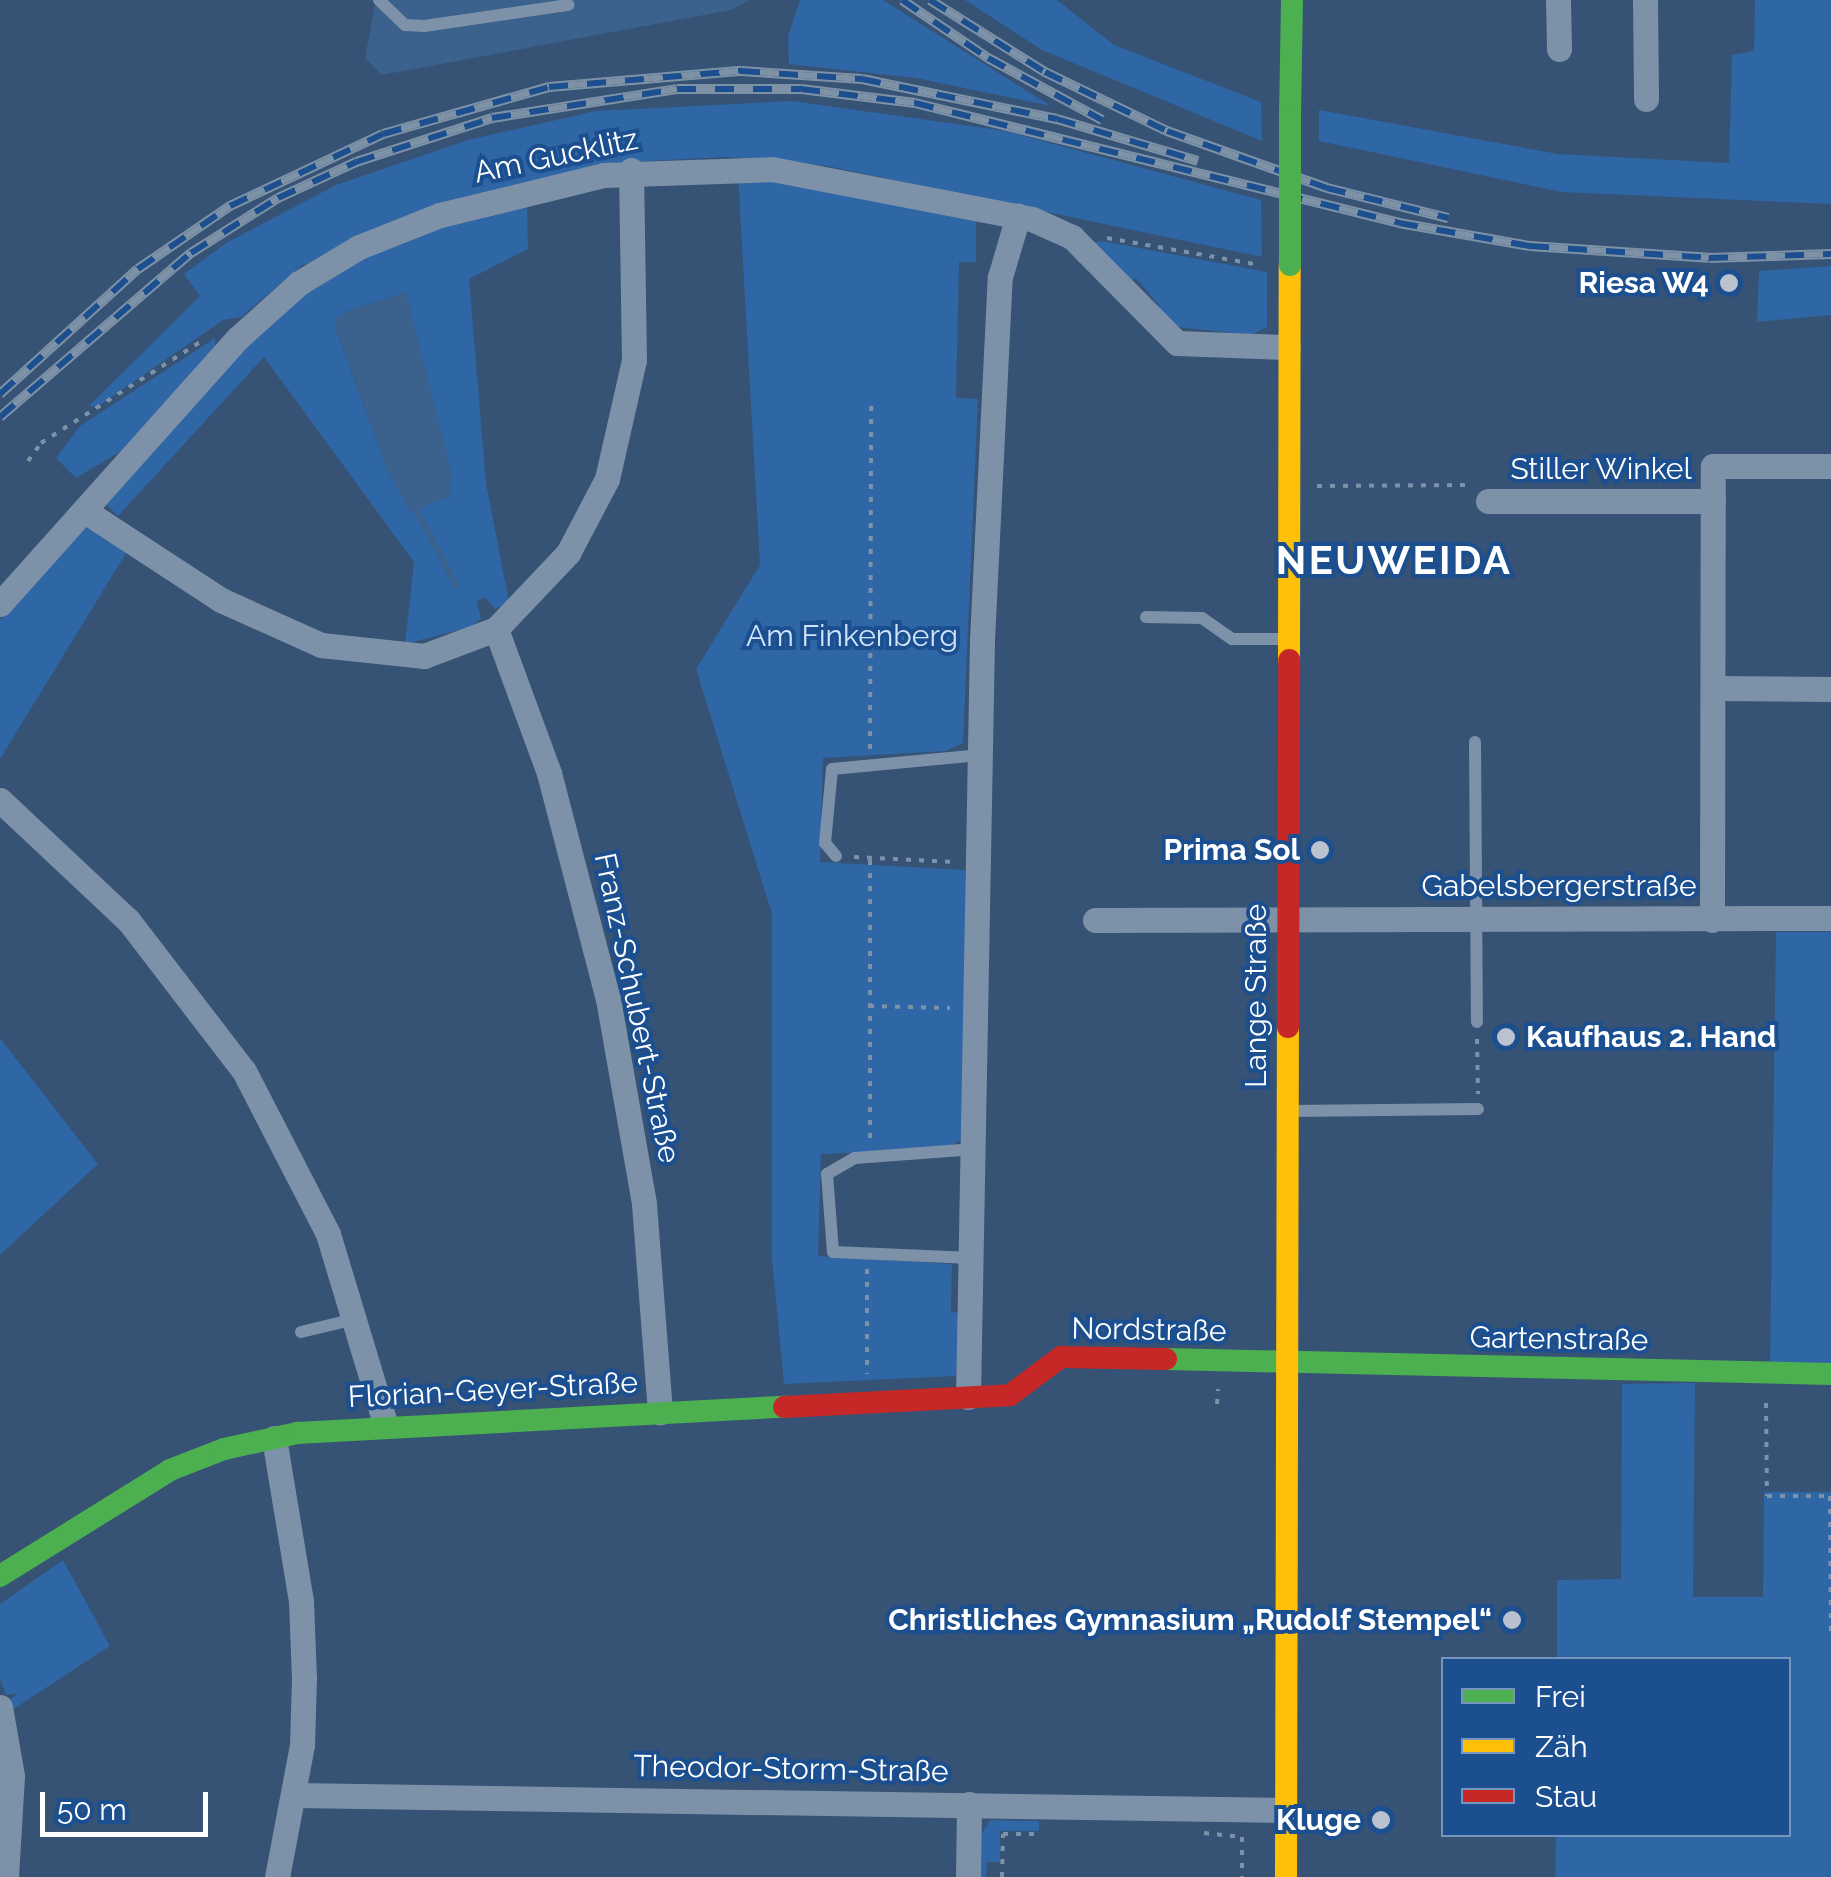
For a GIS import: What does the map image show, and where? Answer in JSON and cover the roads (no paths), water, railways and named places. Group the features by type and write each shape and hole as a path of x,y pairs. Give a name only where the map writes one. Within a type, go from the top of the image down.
{"street":[{"name":"Lange Straße","path":"1286,1877 1287,486 1292,0"},
{"path":"1558,0 1559,49"},
{"path":"1645,0 1646,100"},
{"name":"Am Gucklitz","path":"0,604 238,338 299,283 395,230 631,170 772,168 1018,216 1072,237 1177,344 1288,347"},
{"path":"84,510 221,600 320,645 424,656 496,629 568,553 607,479 634,360 631,170"},
{"path":"968,1397 980,755 1000,277 1018,216"},
{"name":"Stiller Winkel","path":"1712,920 1713,466 1831,466"},
{"name":"Stiller Winkel","path":"1488,501 1713,501"},
{"name":"Franz-Schubert-Straße","path":"496,629 550,773 608,999 644,1204 660,1412"},
{"path":"1714,688 1831,689"},
{"path":"0,800 128,920 244,1071 311,1196 357,1318 385,1423"},
{"name":"Gabelsbergerstraße","path":"1095,920 1831,918"},
{"name":"Nordstraße","path":"1024,1389 1061,1358 1285,1365"},
{"name":"Gartenstraße","path":"1285,1365 1831,1374"},
{"name":"Florian-Geyer-Straße","path":"0,1576 170,1470 274,1438 385,1423 968,1397 1024,1389"},
{"path":"274,1438 304,1624 304,1715 294,1795 277,1877"},
{"path":"0,1707 12,1776 6,1877"},
{"name":"Theodor-Storm-Straße","path":"294,1795 1286,1810"},
{"path":"968,1877 969,1804"}],"lane":[{"path":"379,0 405,24 424,26 568,5"},
{"path":"1146,617 1202,618 1232,639 1287,639"},
{"path":"1475,742 1478,1022"},
{"path":"836,856 826,844 832,770 980,755"},
{"path":"1286,1111 1478,1109"},
{"path":"972,1258 833,1252 828,1174 837,1164 870,1157 975,1150"},
{"path":"301,1332 357,1318"}],"waterway":[{"path":"416,509 456,585"}],"railway":[{"path":"902,0 988,58 1102,120"},
{"path":"930,0 1045,72 1167,131 1327,188 1448,218"},
{"path":"0,394 138,269 230,206 383,134 549,87 741,71 862,79 1057,119 1198,161"},
{"path":"0,417 191,253 278,198 356,162 492,118 677,89 801,89 915,103 1399,223 1530,246 1709,258 1831,254"}],"place":[{"name":"Riesa W4","path":"1729,283"},
{"name":"Prima Sol","path":"1320,850"},
{"name":"Kaufhaus 2. Hand","path":"1506,1037"},
{"name":"Christliches Gymnasium „Rudolf Stempel“","path":"1512,1620"},
{"name":"Kluge","path":"1381,1820"}],"district":[{"name":"NEUWEIDA","path":"1394,560"}],"park label":[{"name":"Am Finkenberg","path":"852,636"}]}
